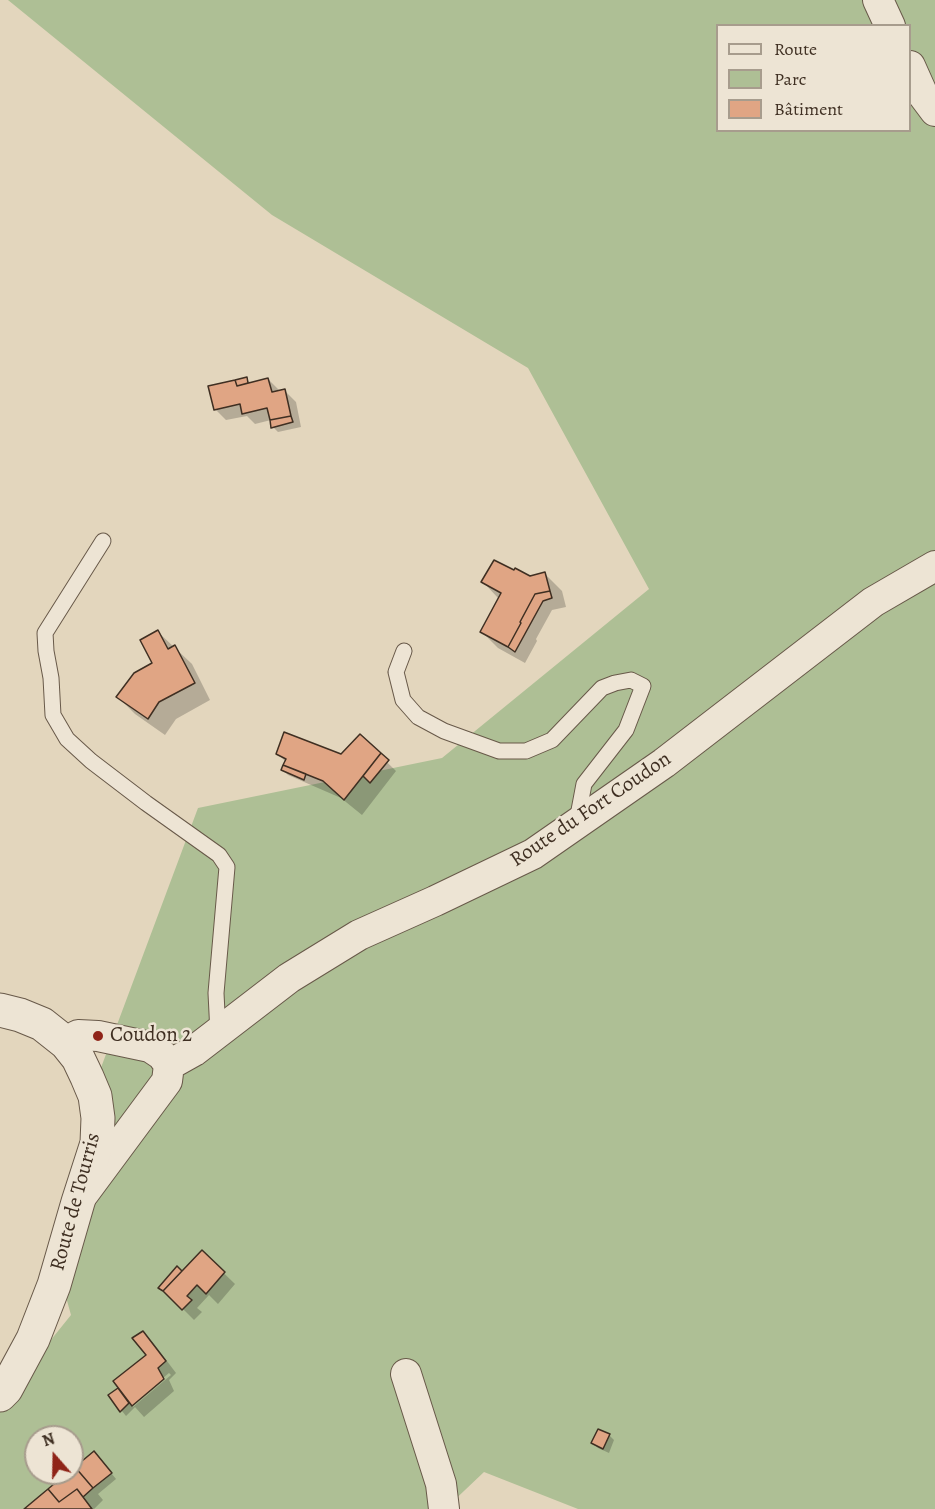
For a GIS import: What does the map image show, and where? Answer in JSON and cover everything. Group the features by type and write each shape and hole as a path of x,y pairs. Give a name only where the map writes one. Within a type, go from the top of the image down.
{"street":[{"path":"878,0 889,24"},
{"path":"911,70 923,95 935,111"},
{"name":"Route du Fort Coudon","path":"169,1065 194,1052 289,978 359,935 533,854 664,763 873,602 935,566"},
{"name":"Route de Tourris","path":"0,1010 42,1023 66,1043 78,1058 87,1077 95,1096 98,1118 97,1143 54,1285 33,1339 6,1389 0,1395"},
{"path":"66,1043 78,1035 98,1036 150,1047 162,1055 169,1065 167,1081 78,1202"},
{"path":"406,1374 441,1484 444,1509"}],"lane":[{"path":"103,541 45,633 53,715 67,739 91,761 196,837 219,855 227,867 216,993 218,1033"},
{"path":"404,651 396,672 403,700 418,717 444,731 499,751 526,751 552,740 602,688 631,680 643,686 626,730 584,784 577,824"}],"green space":[{"path":"8,0 935,0 935,1509 578,1509 484,1472 445,1509 0,1509 0,1403 71,1315 59,1272 99,1073 198,808 442,758 649,589 528,368 272,215"}],"building":[{"path":"247,377 248,383 237,386 235,380"},
{"path":"268,378 272,392 285,389 291,416 270,420 267,408 242,414 240,404 214,410 208,386 235,380 237,386"},
{"path":"291,416 293,422 271,428 270,420"},
{"path":"494,560 530,576 545,572 550,591 535,594 508,647 480,632 501,593 481,582"},
{"path":"550,591 552,598 543,601 515,652 508,647 535,594"},
{"path":"158,630 168,649 175,645 195,683 159,702 148,719 116,697 134,673 152,663 140,640"},
{"path":"284,732 341,754 360,734 381,753 344,800 323,781 283,765 286,759 276,754"},
{"path":"381,753 389,760 370,783 363,776"},
{"path":"283,765 306,774 304,780 281,770"},
{"path":"202,1250 225,1272 206,1294 197,1285 187,1296 192,1300 182,1310 163,1291"},
{"path":"177,1266 182,1271 163,1291 158,1288"},
{"path":"143,1331 166,1361 158,1368 164,1379 132,1406 113,1381 146,1355 132,1338"},
{"path":"118,1388 129,1403 120,1412 108,1395"},
{"path":"598,1429 610,1434 603,1449 591,1443"},
{"path":"94,1451 112,1473 93,1488 84,1478 84,1459"},
{"path":"84,1478 93,1488 83,1497 77,1489 59,1502 48,1489 53,1485 84,1485"},
{"path":"48,1489 59,1502 77,1489 92,1509 24,1509"}],"place":[{"name":"Coudon 2","path":"98,1036"}]}
